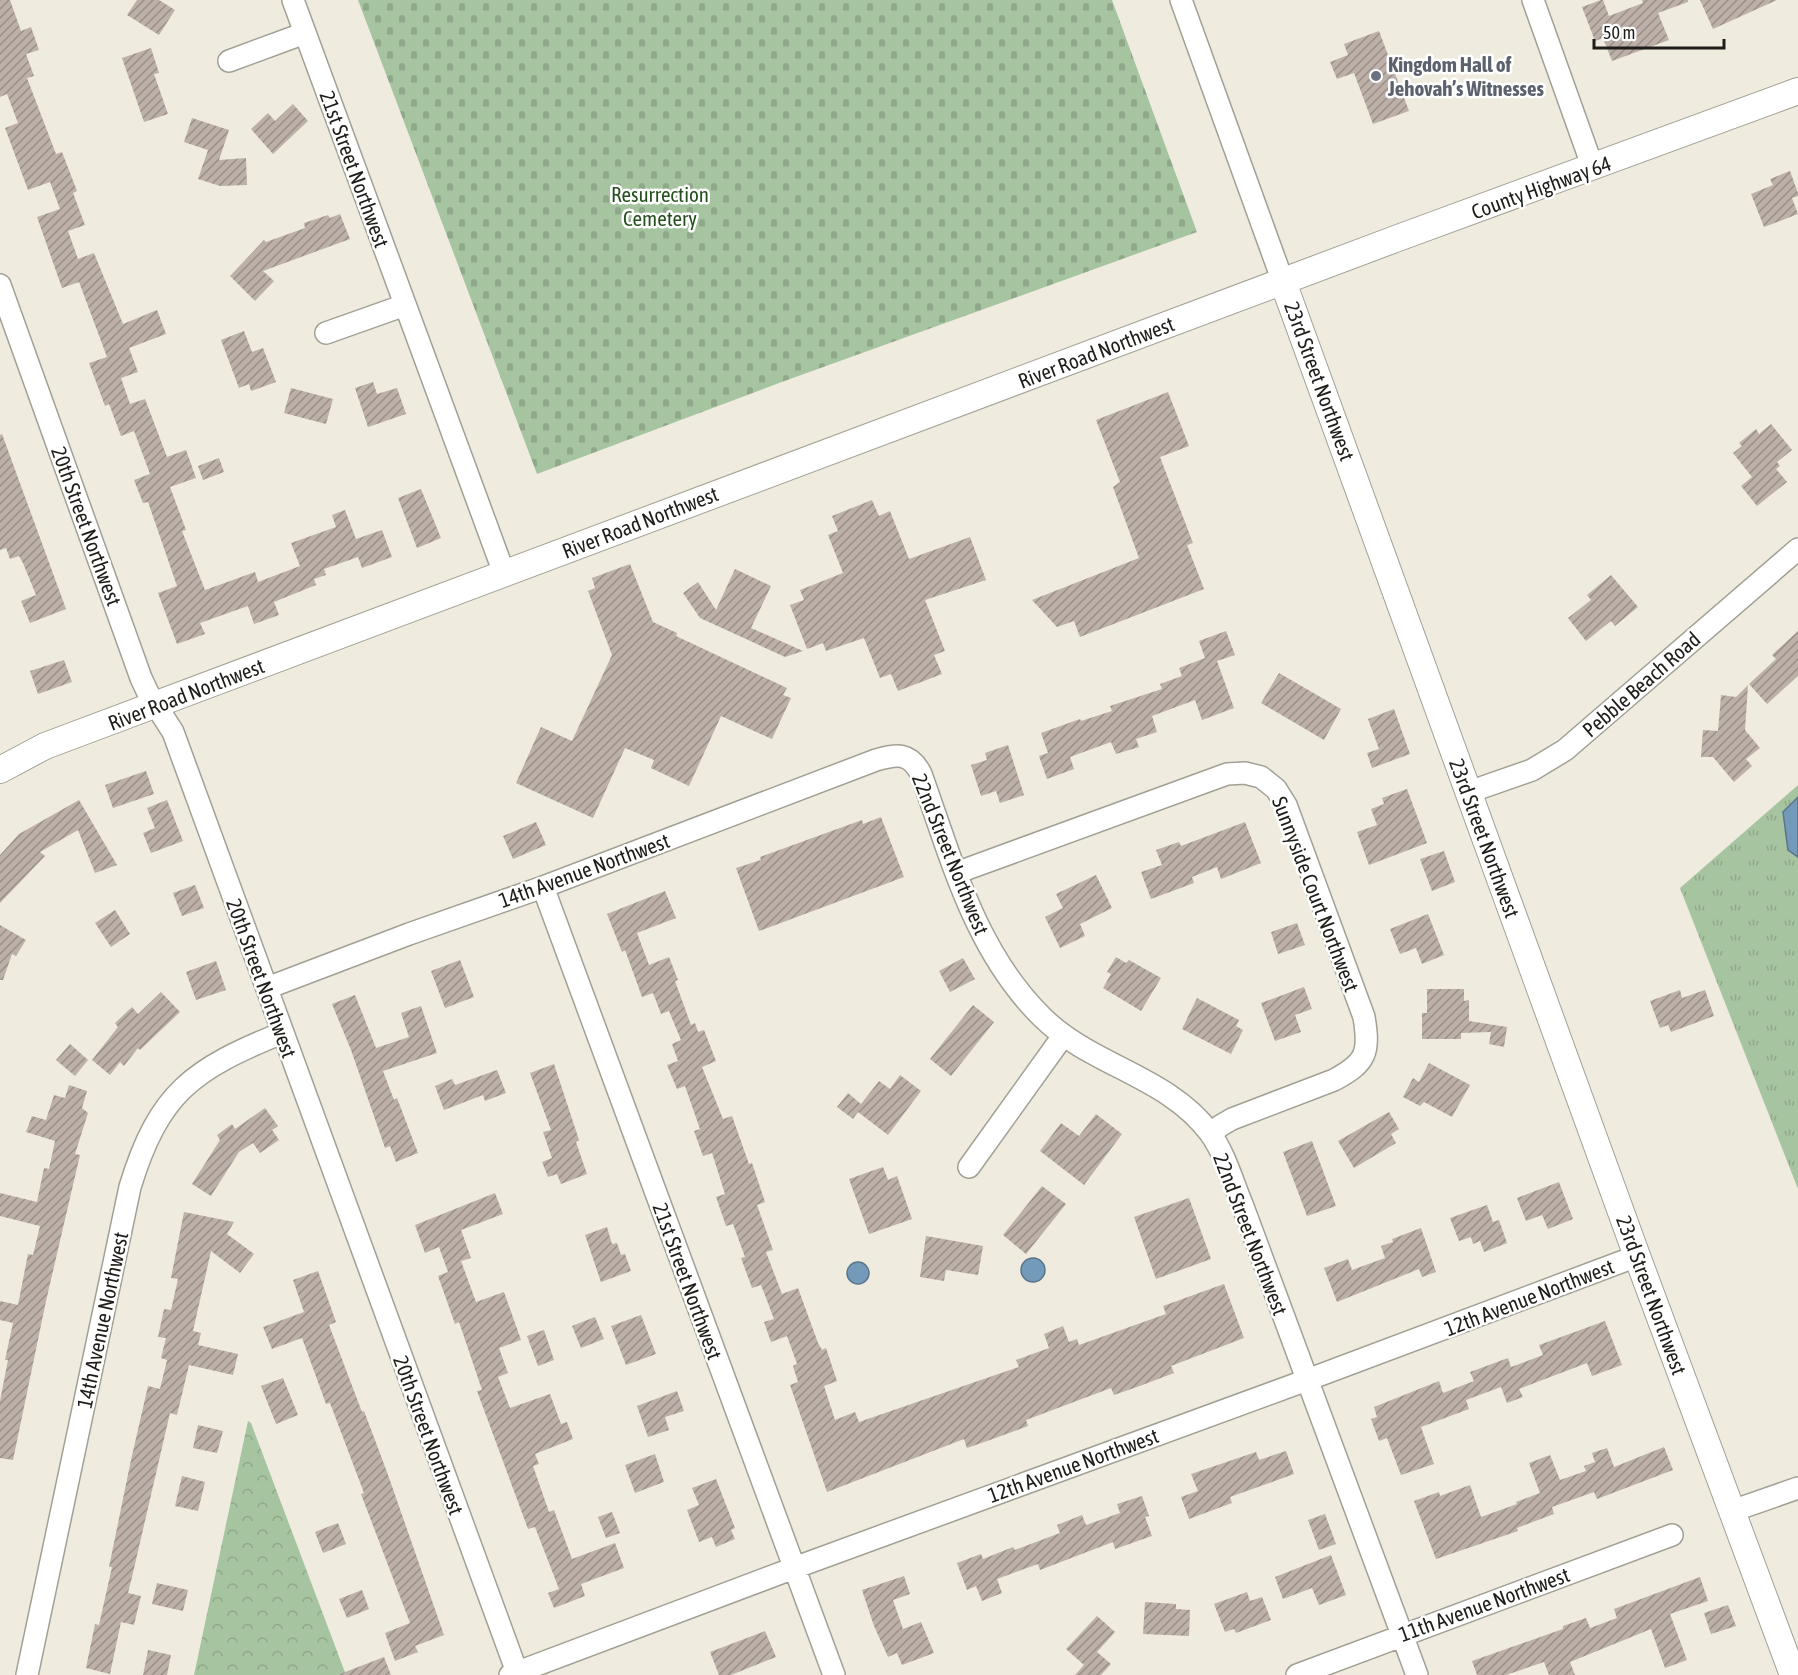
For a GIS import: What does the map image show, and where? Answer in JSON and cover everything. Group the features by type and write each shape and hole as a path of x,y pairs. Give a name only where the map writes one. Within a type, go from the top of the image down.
{"street":[{"name":"21st Street Northwest","path":"293,0 504,573"},
{"name":"23rd Street Northwest","path":"1181,0 1637,1256 1793,1675"},
{"path":"1533,0 1593,168"},
{"path":"229,61 305,33"},
{"name":"County Highway 64","path":"1283,282 1798,91"},
{"name":"River Road Northwest","path":"0,770 45,746 157,706 504,573 1283,282"},
{"name":"20th Street Northwest","path":"0,285 141,678 173,732 515,1674"},
{"path":"326,333 405,305"},
{"name":"Pebble Beach Road","path":"1469,792 1532,770 1565,750 1798,549"},
{"name":"14th Avenue Northwest","path":"267,988 409,934 543,887 876,760 894,755 903,756"},
{"name":"22nd Street Northwest","path":"903,756 917,766 921,774 984,940 1000,967 1042,1017 1063,1036 1090,1053 1162,1090 1184,1105 1210,1134 1225,1160 1417,1675"},
{"name":"Sunnyside Court Northwest","path":"957,873 1227,774 1245,773 1261,777 1276,789 1293,823 1364,1017 1367,1034 1366,1051 1359,1065 1348,1073 1232,1119 1210,1134"},
{"name":"21st Street Northwest","path":"543,887 834,1675"},
{"name":"14th Avenue Northwest","path":"27,1675 128,1199 139,1158 152,1130 181,1089 211,1065 246,1047 282,1033"},
{"path":"969,1167 1063,1036"},
{"name":"12th Avenue Northwest","path":"515,1674 794,1568 1637,1256"},
{"path":"1732,1511 1798,1488"},
{"name":"11th Avenue Northwest","path":"1297,1675 1672,1535"}],"green space":[{"name":"Resurrection Cemetery","path":"358,0 1112,0 1197,232 779,383 537,474"},
{"path":"1798,785 1798,1189 1680,888"},
{"path":"248,1421 251,1423 346,1675 194,1675"}],"water":[{"path":"1798,797 1798,857 1788,850 1783,812"},
{"path":"1033,1258 1038,1259 1044,1265 1044,1275 1038,1281 1033,1282 1028,1281 1022,1275 1021,1270 1022,1265 1028,1259"},
{"path":"858,1262 866,1265 869,1273 866,1281 858,1284 850,1281 847,1273 850,1265"}],"building":[{"path":"0,0 10,0 21,31 31,27 39,50 26,54 34,76 27,78 56,154 62,152 77,191 73,193 85,225 68,231 78,259 94,253 123,324 157,310 166,334 129,348 138,372 121,378 130,404 145,399 167,457 186,450 196,478 170,487 186,530 182,531 205,590 255,572 258,582 300,566 291,543 336,527 332,515 345,510 356,539 382,530 392,557 362,568 358,557 324,569 326,575 314,579 316,585 274,602 279,615 254,624 248,606 200,623 205,634 177,644 158,593 177,586 148,502 143,503 134,480 150,474 134,431 121,436 109,404 105,406 89,363 107,357 79,282 62,288 37,217 60,209 50,182 28,190 5,128 18,123 7,94 0,97"},
{"path":"137,0 159,0 175,10 159,35 127,15"},
{"path":"1601,0 1609,16 1643,3 1642,0 1688,0 1688,2 1658,13 1669,40 1612,61 1603,38 1595,41 1582,7"},
{"path":"1700,0 1777,0 1713,29"},
{"name":"Kingdom Hall of Jehovah’s Witnesses","path":"1379,31 1409,111 1373,124 1354,73 1337,79 1330,62 1348,55 1344,44"},
{"path":"151,48 159,73 154,74 168,114 144,122 122,58"},
{"path":"293,104 308,121 273,154 251,129 268,113 275,121"},
{"path":"192,118 229,130 219,160 246,158 247,185 220,186 198,179 208,150 184,142"},
{"path":"1790,171 1798,193 1798,196 1792,198 1798,214 1764,227 1751,194 1773,185 1770,179"},
{"path":"340,214 350,239 263,271 274,281 255,301 230,276 264,240 266,242 305,228 304,223 328,215 330,218"},
{"path":"244,331 252,352 263,348 276,382 251,391 249,384 239,388 221,340"},
{"path":"373,382 377,394 397,388 406,414 368,427 355,388"},
{"path":"291,388 333,399 326,424 284,413"},
{"path":"1168,392 1189,446 1160,457 1193,543 1187,545 1204,589 1080,637 1074,621 1057,627 1032,600 1139,558 1113,487 1120,482 1096,420"},
{"path":"1771,424 1792,450 1777,462 1780,466 1776,469 1787,482 1757,506 1741,486 1752,477 1733,453 1742,446 1739,443 1756,429 1759,434"},
{"path":"2,434 66,609 30,623 21,601 36,595 23,563 19,556 10,559 6,548 0,550 0,435"},
{"path":"219,458 224,472 203,480 198,466"},
{"path":"421,489 441,538 417,548 398,498"},
{"path":"872,500 879,516 890,511 909,559 970,537 986,580 925,600 945,651 934,655 942,674 898,691 891,674 880,678 864,638 826,651 823,643 807,649 790,605 804,600 800,590 843,573 828,535 838,531 832,516"},
{"path":"630,564 653,622 677,633 676,636 787,688 783,695 791,698 772,739 721,716 689,786 651,768 654,760 625,748 593,818 516,783 541,727 572,741 612,655 588,591 595,588 592,578"},
{"path":"735,569 771,586 751,628 803,651 785,657 700,618 683,593 698,582 716,610"},
{"path":"1611,575 1638,607 1615,626 1611,621 1586,641 1568,618 1591,600 1587,595"},
{"path":"1226,631 1235,655 1217,661 1234,708 1202,720 1195,700 1152,716 1157,732 1136,739 1139,747 1116,754 1111,742 1070,757 1074,769 1047,779 1039,756 1048,753 1041,733 1080,719 1081,721 1112,711 1110,706 1162,689 1160,684 1182,676 1179,668 1205,658 1199,641"},
{"path":"1798,631 1798,676 1767,704 1749,684 1776,659 1772,655"},
{"path":"64,660 72,682 38,694 30,671"},
{"path":"1279,673 1341,709 1324,740 1261,703"},
{"path":"1748,685 1745,730 1760,748 1746,759 1752,766 1734,782 1713,757 1701,757 1703,730 1718,731 1721,695 1736,697"},
{"path":"1394,709 1410,754 1372,768 1367,753 1379,749 1368,719"},
{"path":"1008,745 1024,795 1000,803 996,791 981,796 971,765 987,760 985,753"},
{"path":"146,771 154,794 113,808 105,785"},
{"path":"1407,789 1427,843 1369,865 1357,832 1377,825 1371,809 1384,804 1382,798"},
{"path":"79,800 117,865 95,873 78,830 40,852 45,856 0,903 0,855 19,834"},
{"path":"167,800 183,841 151,853 143,833 155,828 147,808"},
{"path":"881,817 904,877 759,931 736,868 862,820 863,824"},
{"path":"536,822 546,845 513,859 503,836"},
{"path":"1245,822 1261,863 1221,879 1217,867 1192,877 1194,883 1151,899 1141,872 1162,865 1156,850 1179,842 1181,846"},
{"path":"1444,851 1455,882 1432,891 1420,859"},
{"path":"1096,875 1112,908 1080,924 1085,936 1060,948 1045,917 1063,908 1056,894"},
{"path":"195,885 204,908 182,916 173,893"},
{"path":"665,891 676,918 637,933 649,965 669,957 691,1025 695,1023 698,1032 704,1030 716,1061 702,1067 723,1119 732,1116 749,1164 752,1163 765,1202 757,1205 773,1250 766,1252 782,1294 798,1288 818,1343 822,1350 826,1348 837,1381 824,1386 835,1420 855,1412 859,1422 1019,1367 1016,1360 1049,1348 1044,1334 1063,1326 1069,1342 1077,1339 1079,1345 1166,1314 1163,1306 1224,1284 1244,1338 1171,1366 1174,1373 1137,1387 1114,1395 1111,1388 1026,1420 1028,1426 990,1440 967,1448 964,1439 827,1492 790,1385 798,1382 793,1366 797,1364 787,1336 771,1342 764,1322 774,1319 761,1285 752,1288 741,1258 745,1257 733,1224 726,1226 716,1197 725,1194 712,1153 703,1156 694,1131 700,1129 685,1086 677,1089 667,1065 678,1061 672,1044 681,1040 669,1011 661,1014 653,993 642,997 625,950 622,952 607,914"},
{"path":"115,910 130,934 111,947 95,923"},
{"path":"1428,914 1444,955 1422,964 1416,948 1400,954 1390,929"},
{"path":"1297,923 1305,945 1278,954 1271,932"},
{"path":"0,925 26,940 16,956 12,954 3,980 0,980"},
{"path":"1116,957 1126,963 1129,960 1161,978 1141,1011 1103,988 1111,974 1107,972"},
{"path":"963,958 975,979 950,992 939,971"},
{"path":"460,960 474,997 445,1008 431,971"},
{"path":"216,961 226,990 196,1000 186,972"},
{"path":"1304,987 1312,1009 1295,1015 1301,1032 1275,1041 1261,1003"},
{"path":"1427,989 1464,989 1464,1001 1469,1000 1469,1021 1507,1027 1504,1047 1489,1044 1491,1032 1461,1033 1461,1039 1422,1039 1422,1013 1427,1013"},
{"path":"1680,990 1682,998 1705,990 1714,1016 1671,1032 1668,1025 1660,1028 1650,1001"},
{"path":"161,992 180,1012 140,1050 138,1048 124,1066 120,1062 110,1075 92,1060 118,1027 115,1023 132,1007 138,1014"},
{"path":"355,995 376,1048 409,1037 401,1013 421,1006 437,1053 383,1071 394,1100 397,1098 418,1153 396,1162 390,1146 385,1148 351,1050 332,1004"},
{"path":"1197,998 1239,1020 1236,1026 1243,1030 1231,1054 1182,1029"},
{"path":"973,1005 994,1022 951,1076 930,1059"},
{"path":"70,1044 88,1060 75,1076 56,1060"},
{"path":"1429,1063 1470,1085 1452,1117 1424,1102 1420,1106 1403,1097 1413,1078 1419,1082"},
{"path":"554,1064 579,1140 576,1142 587,1174 561,1184 557,1174 548,1177 542,1162 552,1158 543,1132 551,1130 530,1073"},
{"path":"497,1070 506,1093 485,1101 483,1095 444,1110 435,1086 452,1079 455,1085"},
{"path":"900,1075 921,1091 888,1135 858,1112 853,1119 837,1107 848,1093 861,1104 879,1081 890,1089"},
{"path":"69,1085 87,1091 82,1108 88,1113 75,1154 80,1155 46,1301 13,1460 0,1458 0,1401 8,1360 5,1360 13,1323 0,1320 0,1301 18,1305 28,1254 33,1255 40,1226 0,1216 0,1193 37,1202 44,1168 49,1169 55,1141 26,1132 32,1116 46,1120 54,1095 65,1098"},
{"path":"265,1108 278,1126 272,1130 279,1140 260,1153 253,1143 239,1152 211,1196 192,1184 220,1140 217,1135 232,1124 235,1129"},
{"path":"1389,1112 1399,1129 1391,1134 1396,1143 1354,1168 1338,1141"},
{"path":"1096,1114 1122,1134 1084,1185 1040,1151 1061,1123 1079,1136"},
{"path":"1312,1141 1336,1206 1307,1216 1283,1152"},
{"path":"883,1167 888,1180 897,1176 912,1219 869,1234 849,1179"},
{"path":"1559,1182 1573,1219 1548,1229 1542,1215 1526,1221 1517,1198"},
{"path":"1042,1186 1066,1204 1026,1254 1003,1235"},
{"path":"495,1193 503,1214 461,1230 471,1258 461,1261 476,1302 504,1292 521,1340 499,1348 508,1373 498,1377 510,1408 550,1394 561,1424 567,1422 573,1439 535,1454 539,1464 533,1466 549,1512 554,1510 572,1559 615,1543 624,1568 581,1584 585,1596 554,1608 548,1593 559,1589 535,1527 528,1529 477,1391 482,1390 459,1322 455,1324 438,1276 448,1272 439,1247 425,1253 415,1225"},
{"path":"1189,1198 1211,1259 1156,1279 1134,1217"},
{"path":"1487,1205 1493,1222 1499,1220 1507,1243 1484,1252 1480,1241 1473,1244 1471,1237 1459,1241 1450,1218"},
{"path":"184,1212 234,1222 227,1234 254,1254 240,1273 211,1251 193,1331 201,1333 198,1345 238,1354 233,1375 189,1365 177,1415 170,1413 128,1593 141,1596 134,1625 121,1622 110,1674 86,1668 95,1624 99,1625 112,1567 109,1567 148,1386 160,1389 167,1360 161,1358 166,1338 158,1337 164,1309 171,1310 178,1279 171,1278"},
{"path":"607,1227 612,1244 617,1243 621,1255 625,1254 631,1271 601,1282 585,1235"},
{"path":"1421,1228 1436,1272 1422,1277 1419,1269 1337,1302 1324,1268 1348,1259 1352,1270 1385,1258 1381,1246 1393,1242 1392,1239"},
{"path":"926,1236 983,1246 978,1275 946,1270 944,1281 920,1277"},
{"path":"318,1271 336,1322 329,1325 387,1472 444,1635 415,1646 418,1652 395,1661 385,1633 410,1623 361,1494 364,1493 330,1403 326,1404 302,1338 272,1349 263,1327 304,1312 293,1280"},
{"path":"641,1315 656,1354 626,1365 611,1326"},
{"path":"595,1317 604,1339 581,1348 572,1326"},
{"path":"1605,1321 1622,1365 1592,1376 1587,1363 1519,1389 1523,1397 1507,1403 1501,1387 1466,1400 1469,1409 1421,1427 1434,1464 1401,1475 1387,1438 1379,1441 1371,1419 1377,1417 1374,1407 1439,1381 1443,1393 1474,1381 1470,1372 1508,1358 1511,1367 1543,1355 1539,1345"},
{"path":"544,1330 554,1360 538,1366 527,1336"},
{"path":"283,1378 298,1415 276,1424 261,1386"},
{"path":"677,1391 684,1411 665,1417 669,1430 648,1437 637,1406"},
{"path":"198,1425 223,1431 217,1453 193,1448"},
{"path":"1664,1447 1673,1470 1597,1499 1594,1492 1552,1507 1554,1514 1517,1528 1518,1531 1436,1559 1414,1501 1439,1492 1440,1496 1470,1485 1481,1517 1540,1493 1529,1463 1550,1455 1560,1480 1586,1471 1584,1466 1595,1462 1592,1453 1607,1448 1614,1467"},
{"path":"1286,1451 1294,1474 1230,1497 1232,1503 1189,1519 1181,1497 1198,1491 1191,1474 1256,1452 1259,1460"},
{"path":"655,1454 664,1482 635,1493 625,1465"},
{"path":"182,1476 205,1482 198,1511 175,1506"},
{"path":"716,1479 735,1528 731,1530 735,1539 716,1547 712,1537 699,1542 687,1510 699,1505 692,1488"},
{"path":"1142,1496 1149,1516 1145,1517 1152,1536 1115,1549 1113,1542 1040,1570 1038,1564 997,1579 1002,1593 982,1601 976,1586 967,1590 957,1563 981,1554 983,1559 1013,1547 1015,1550 1060,1533 1057,1525 1082,1515 1086,1525 1120,1513 1117,1504"},
{"path":"612,1512 620,1533 606,1538 598,1517"},
{"path":"1325,1514 1336,1544 1319,1550 1308,1520"},
{"path":"338,1523 346,1544 323,1553 315,1532"},
{"path":"1331,1555 1346,1595 1319,1605 1312,1588 1283,1599 1275,1577"},
{"path":"904,1576 910,1594 893,1600 903,1629 921,1622 934,1653 902,1665 897,1653 888,1657 874,1626 862,1590"},
{"path":"1700,1577 1708,1601 1670,1614 1687,1660 1665,1668 1651,1629 1570,1662 1575,1675 1549,1675 1544,1662 1506,1675 1477,1675 1472,1661 1563,1629 1563,1626 1586,1618 1590,1628 1617,1618 1614,1609"},
{"path":"157,1583 188,1590 183,1611 152,1604"},
{"path":"362,1590 369,1609 347,1618 339,1599"},
{"path":"1247,1592 1250,1601 1262,1597 1271,1620 1236,1633 1234,1629 1225,1632 1214,1604"},
{"path":"1145,1602 1176,1604 1176,1609 1190,1610 1189,1636 1143,1634"},
{"path":"1728,1605 1736,1626 1711,1634 1704,1613"},
{"path":"1097,1616 1115,1632 1097,1652 1111,1664 1101,1675 1075,1675 1084,1665 1066,1649"},
{"path":"765,1631 776,1657 731,1675 719,1675 710,1652"},
{"path":"148,1650 171,1655 167,1675 143,1675"},
{"path":"384,1657 391,1675 340,1675 340,1674"}],"place":[{"name":"Kingdom Hall of Jehovah’s Witnesses","path":"1376,76"}]}
